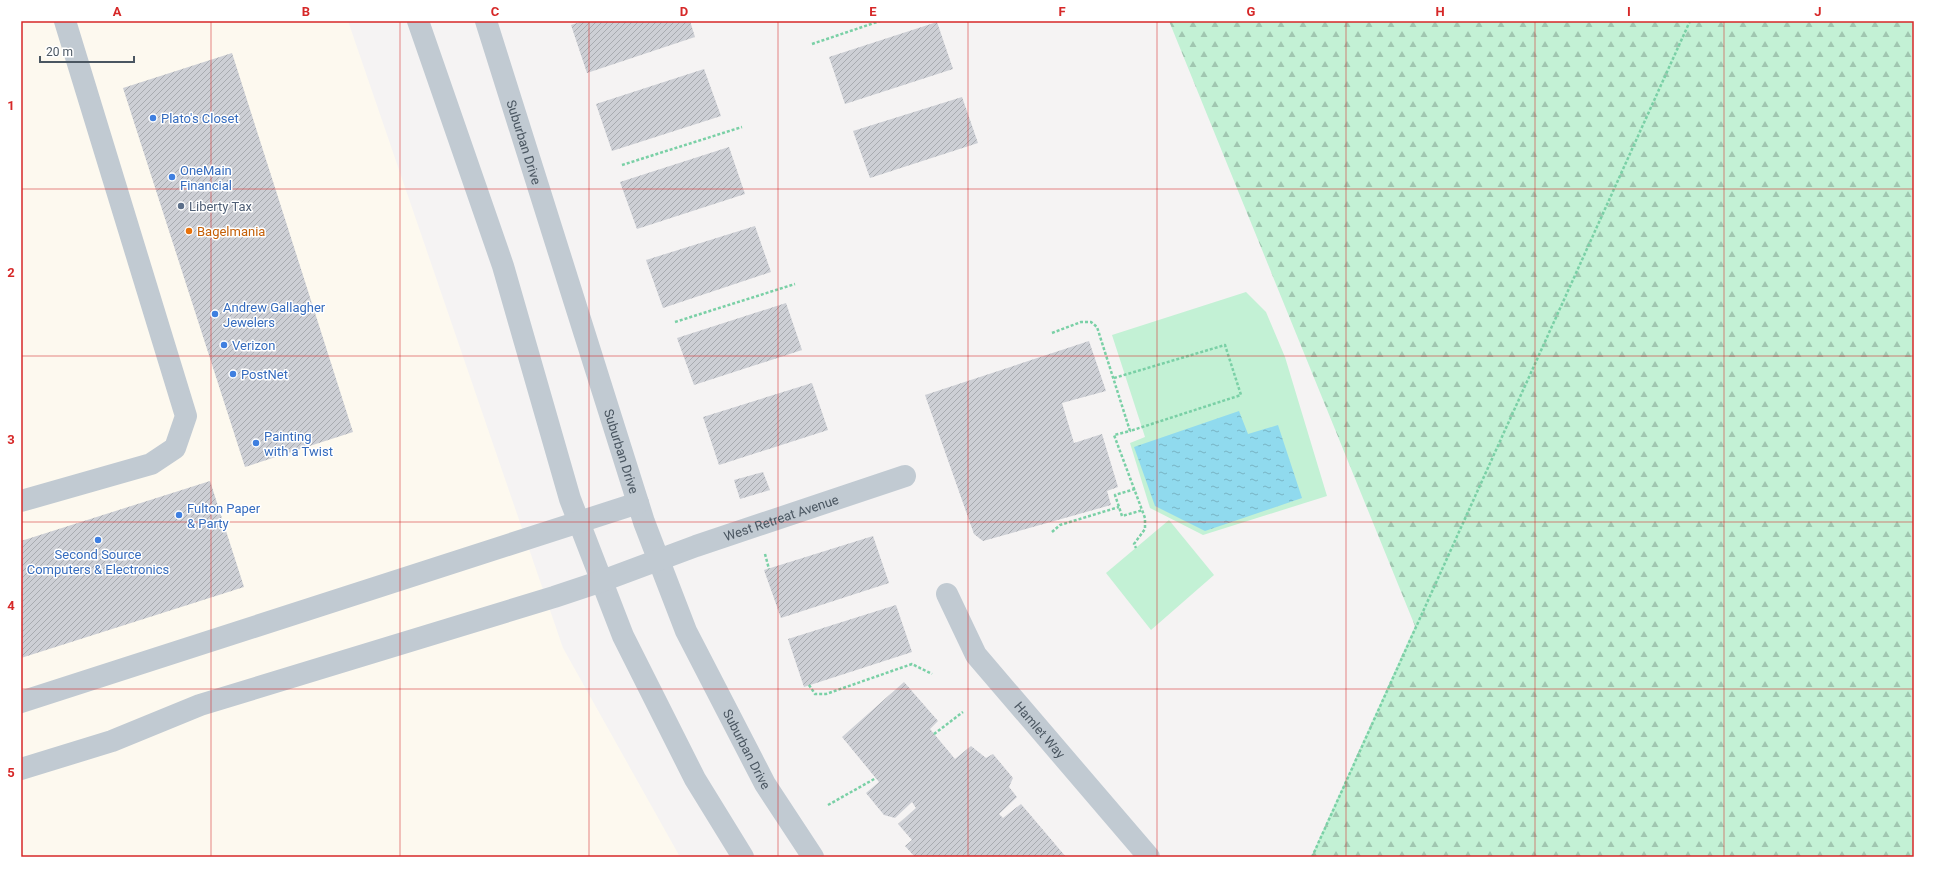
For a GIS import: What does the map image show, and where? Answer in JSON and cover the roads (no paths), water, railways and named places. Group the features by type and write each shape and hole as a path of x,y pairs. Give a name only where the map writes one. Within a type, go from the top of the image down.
{"street":[{"path":"21,502 151,464 175,448 186,416 65,21"},
{"path":"418,21 503,266 570,499 579,523 624,636 692,772 743,857"},
{"name":"Suburban Drive","path":"486,21 638,503 658,560 686,631 761,777 812,857"},
{"name":"West Retreat Avenue","path":"21,769 112,741 200,705 602,581 658,560 905,476"},
{"path":"21,702 638,503"},
{"name":"Hamlet Way","path":"947,594 976,655 1149,857"}],"water":[{"path":"1239,411 1248,434 1278,425 1302,498 1205,531 1155,506 1134,447"}],"place":[{"name":"Plato's Closet","path":"153,118"},
{"name":"OneMain Financial","path":"172,177"},
{"name":"Liberty Tax","path":"181,206"},
{"name":"Bagelmania","path":"189,231"},
{"name":"Andrew Gallagher Jewelers","path":"215,314"},
{"name":"Verizon","path":"224,345"},
{"name":"PostNet","path":"233,374"},
{"name":"Painting with a Twist","path":"256,443"},
{"name":"Fulton Paper & Party","path":"179,515"},
{"name":"Second Source Computers & Electronics","path":"98,540"}]}
